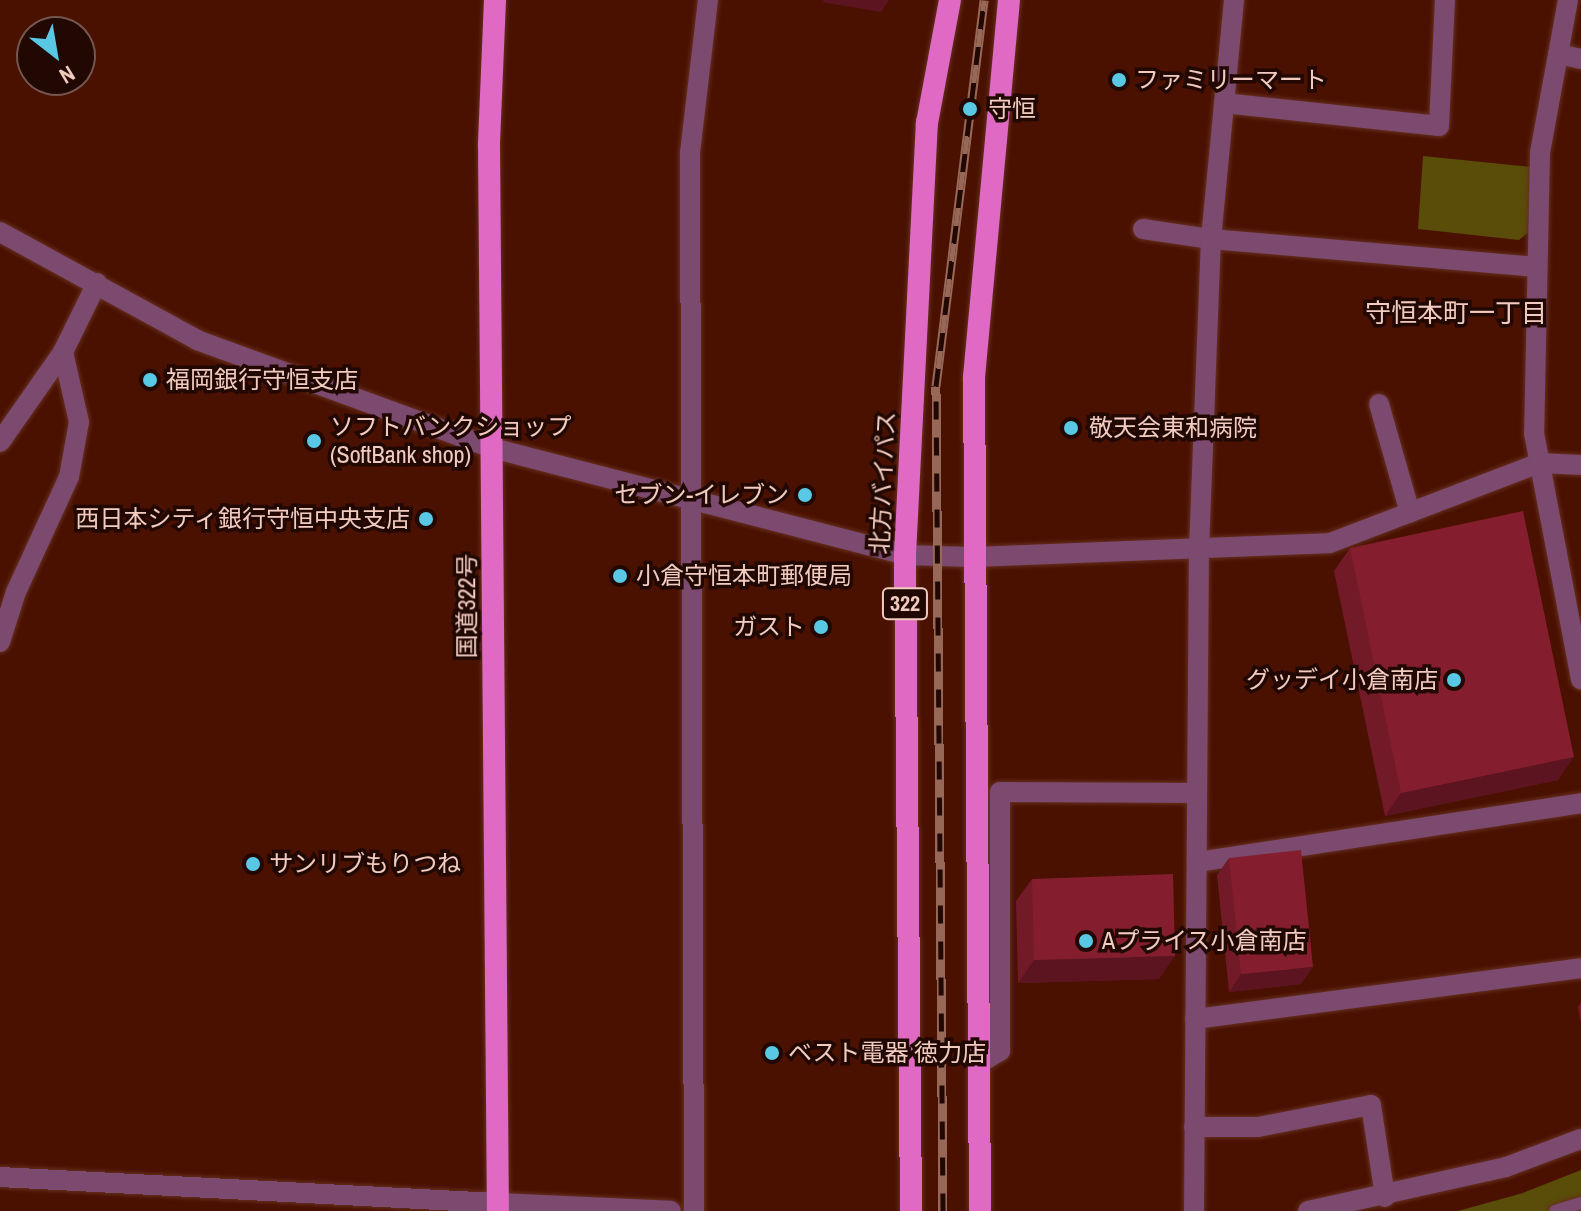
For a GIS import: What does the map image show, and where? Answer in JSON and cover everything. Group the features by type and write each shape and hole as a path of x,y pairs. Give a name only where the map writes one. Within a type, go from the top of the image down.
{"highway":[{"name":"国道322号","path":"495,0 489,146 498,1207"},
{"name":"北方バイパス","path":"911,1211 905,555 927,123 950,0"},
{"path":"980,1211 971,557 974,377 1009,0"}],"street":[{"path":"694,1211 690,153 708,0"},
{"path":"1194,1211 1199,550 1211,239 1234,0"},
{"path":"1224,103 1439,126 1445,0"},
{"path":"1568,0 1540,153 1534,433 1581,680"},
{"path":"1558,54 1581,59"},
{"path":"1143,229 1211,239 1537,267"},
{"path":"0,232 197,340 492,448 905,555 971,557 1330,543 1540,463 1581,465"},
{"path":"0,442 63,352 97,283"},
{"path":"0,642 16,592 69,477 79,422 63,352"},
{"path":"1379,404 1410,513"},
{"path":"978,1064 1000,1051 1000,792 1197,793"},
{"path":"1197,862 1581,803"},
{"path":"1195,1019 1581,968"},
{"path":"1194,1127 1258,1127 1371,1105 1385,1197"},
{"path":"1308,1211 1385,1197 1506,1167 1581,1139"},
{"path":"0,1177 498,1207 671,1211"}],"lane":[{"path":"1555,1211 1581,1203"}],"shaded area":[{"path":"1423,156 1531,167 1531,230 1519,240 1418,229"},
{"path":"1581,1170 1581,1211 1458,1211 1523,1193"}],"building":[{"path":"1523,511 1574,757 1401,793 1350,548"},
{"path":"1301,850 1313,967 1241,974 1229,858"},
{"path":"1173,874 1175,956 1034,960 1032,879"}],"railway":[{"path":"943,1211 936,386 984,0"}],"place":[{"name":"ファミリーマート","path":"1119,80"},
{"name":"守恒","path":"970,109"},
{"name":"福岡銀行守恒支店","path":"150,380"},
{"name":"敬天会東和病院","path":"1071,428"},
{"name":"ソフトバンクショップ (SoftBank shop)","path":"314,441"},
{"name":"セブン-イレブン","path":"805,495"},
{"name":"西日本シティ銀行守恒中央支店","path":"426,519"},
{"name":"小倉守恒本町郵便局","path":"620,576"},
{"name":"ガスト","path":"821,627"},
{"name":"グッデイ小倉南店","path":"1454,680"},
{"name":"サンリブもりつね","path":"253,864"},
{"name":"Aプライス小倉南店","path":"1086,941"},
{"name":"ベスト電器 徳力店","path":"772,1053"}],"district":[{"name":"守恒本町一丁目","path":"1456,313"}]}
